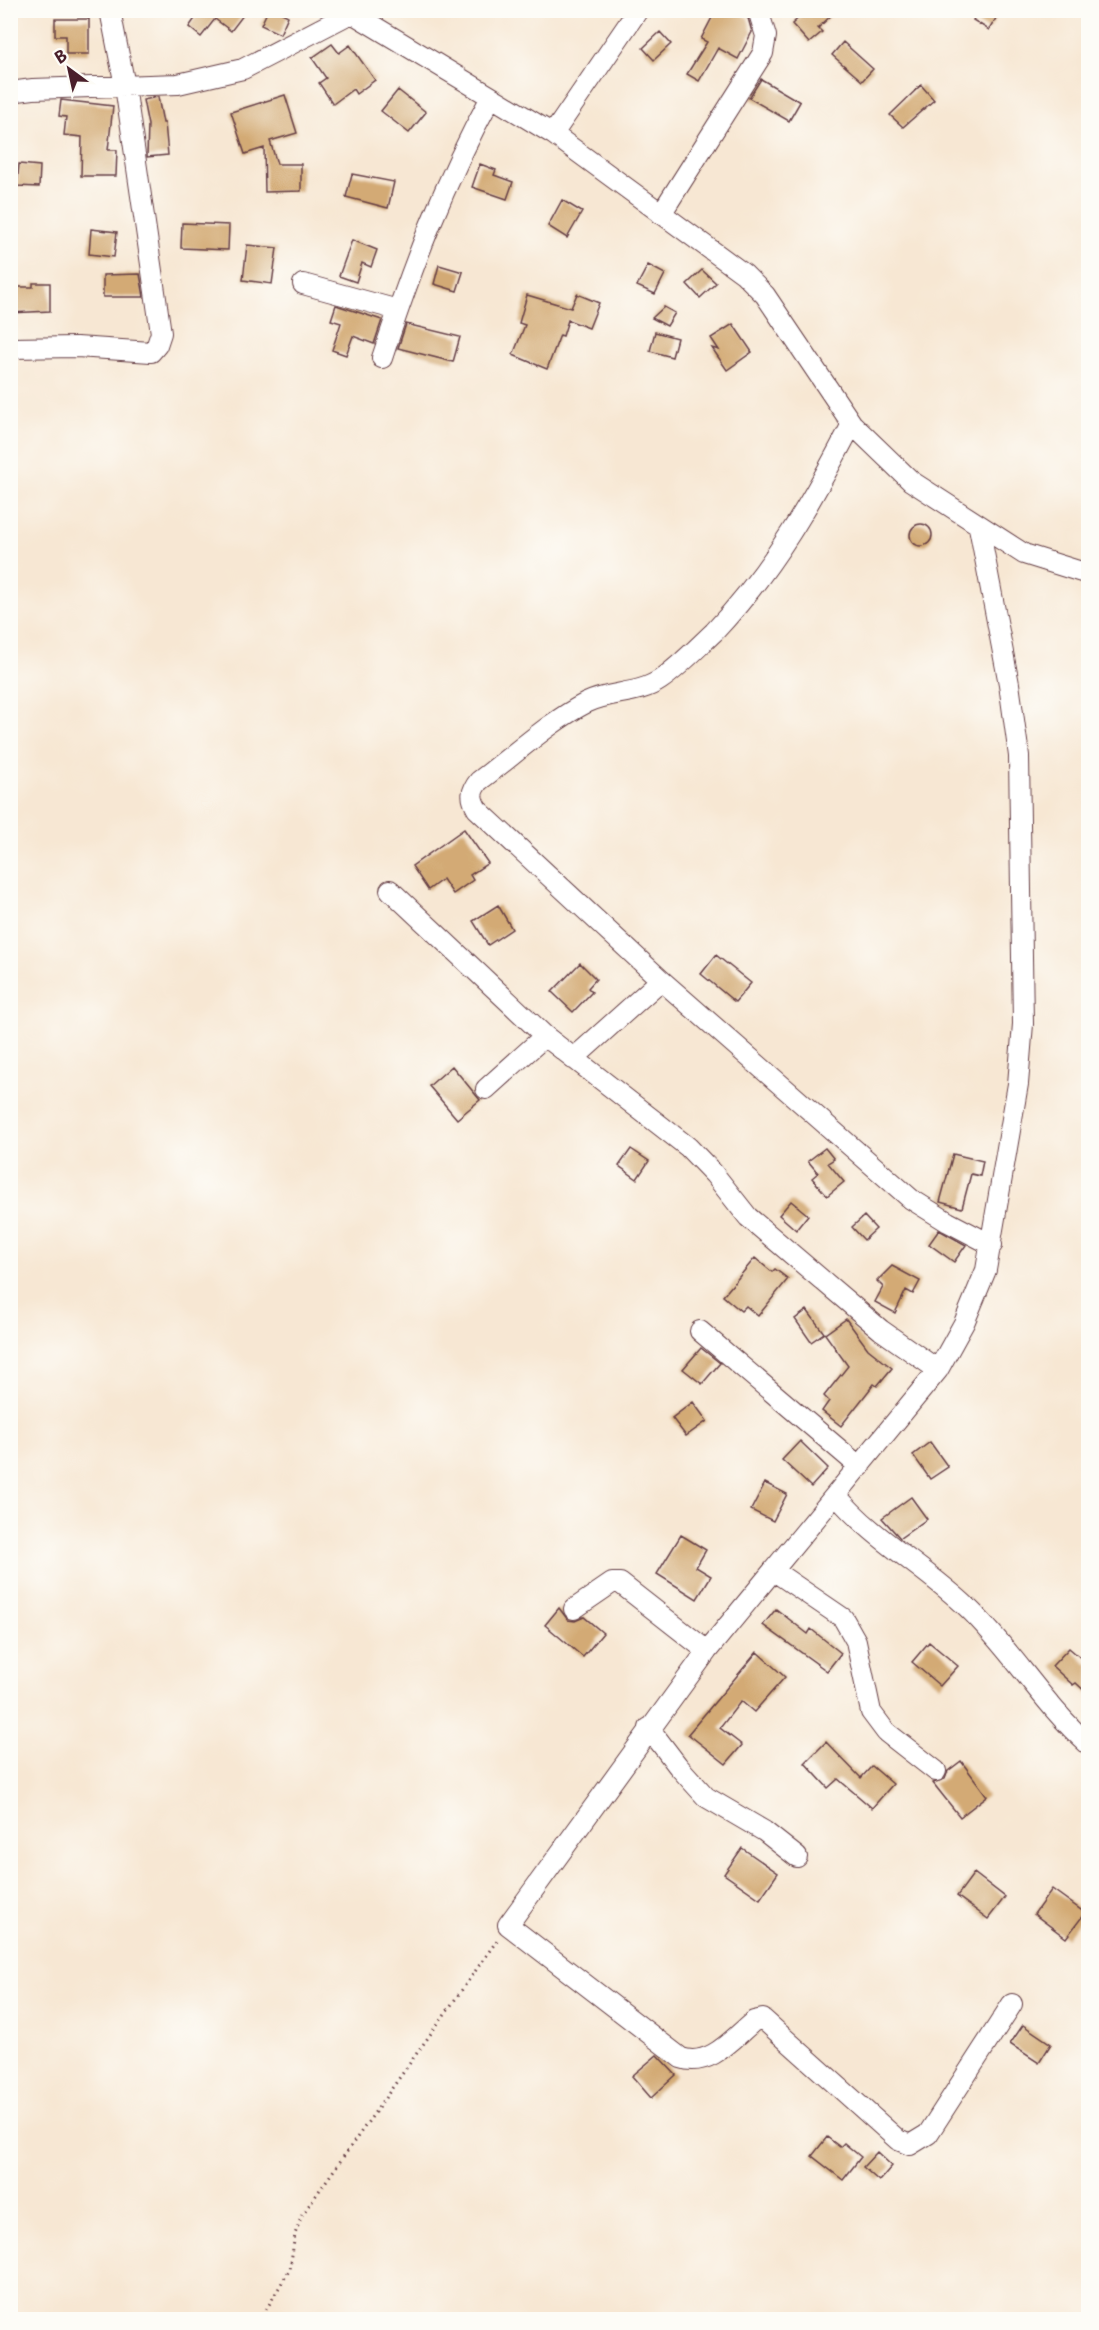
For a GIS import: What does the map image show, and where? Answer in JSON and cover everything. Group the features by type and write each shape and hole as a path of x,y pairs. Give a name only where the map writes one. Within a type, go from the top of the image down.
{"street":[{"path":"10,348 95,347 141,353 151,352 157,345 161,333 125,86 110,10"},
{"path":"553,134 638,10"},
{"path":"661,214 763,53 766,36 758,10"},
{"path":"10,92 178,84 243,69 349,12 553,134 744,274 765,295 852,424 911,481 1024,554 1089,574"},
{"path":"382,358 422,241 443,190 491,97"},
{"path":"303,284 398,310"},
{"path":"852,424 810,504 782,548 746,596 703,643 655,683 598,698 577,708 479,781 471,794 477,808 661,980 911,1199 992,1245"},
{"path":"979,527 1009,684 1019,756 1024,990 1018,1084 1009,1124 992,1245 976,1296 938,1370 707,1651 508,1925 681,2058 688,2060 707,2058 754,2021 763,2019 898,2140 910,2145 928,2134 1012,2004"},
{"path":"390,890 545,1036 688,1147 748,1217 881,1330 938,1370"},
{"path":"573,1059 661,980"},
{"path":"486,1089 545,1036"},
{"path":"700,1331 860,1467"},
{"path":"836,1495 866,1528 973,1613 1008,1651 1060,1716 1089,1744"},
{"path":"774,1571 843,1618 856,1641 871,1712 886,1732 936,1772"},
{"path":"574,1609 612,1583 620,1583 707,1651"},
{"path":"649,1728 678,1766 706,1797 764,1831 798,1857"}],"path":[{"path":"260,2319 290,2269 295,2234 302,2215 508,1925"}],"building":[{"path":"201,10 247,10 231,31 215,19 201,37 189,27"},
{"path":"268,10 276,10 288,16 280,34 261,25"},
{"path":"716,10 734,10 748,18 752,32 738,59 718,48 699,81 687,74 707,42 701,39"},
{"path":"807,10 837,10 818,28 822,32 809,43 792,24"},
{"path":"979,10 990,10 998,15 989,30 973,20"},
{"path":"55,19 89,19 89,54 66,54 66,36 55,36"},
{"path":"660,32 671,44 654,60 643,48"},
{"path":"843,42 873,69 862,81 832,55"},
{"path":"332,44 339,53 350,45 375,80 356,94 353,89 333,104 319,83 326,78 312,58"},
{"path":"761,79 800,102 789,121 749,98"},
{"path":"921,85 934,100 903,127 890,115"},
{"path":"398,90 426,112 409,133 381,111"},
{"path":"285,95 297,133 270,141 277,164 301,164 301,191 265,192 264,148 245,154 231,112"},
{"path":"158,97 163,123 165,123 168,155 147,157 148,125 143,100"},
{"path":"61,100 113,106 108,150 117,150 116,176 81,176 82,137 64,135 66,117 59,116"},
{"path":"19,164 40,166 39,187 17,186"},
{"path":"480,164 496,170 494,175 513,182 507,199 472,187"},
{"path":"352,174 394,182 388,208 346,197"},
{"path":"562,200 582,212 567,238 548,226"},
{"path":"182,223 229,225 228,250 181,248"},
{"path":"91,229 117,232 114,257 89,254"},
{"path":"352,240 377,250 371,267 362,263 356,282 339,276"},
{"path":"247,245 277,248 272,284 243,280"},
{"path":"439,265 463,272 457,291 434,284"},
{"path":"648,265 665,274 655,294 637,286"},
{"path":"702,270 716,283 700,298 687,284"},
{"path":"140,274 144,297 103,297 103,275"},
{"path":"33,283 50,283 50,311 10,313 10,287 33,287"},
{"path":"577,294 599,303 589,328 568,320 547,369 513,355 525,325 519,323 527,295 571,308"},
{"path":"336,305 382,320 374,344 353,336 346,355 332,350 341,323 331,320"},
{"path":"664,307 675,313 667,326 652,318"},
{"path":"406,324 460,337 453,362 398,348"},
{"path":"733,324 752,352 727,370 712,348 719,350 711,338"},
{"path":"655,332 677,338 672,357 650,351"},
{"path":"921,524 929,527 932,535 929,543 921,546 913,543 910,535 913,527"},
{"path":"464,829 488,863 470,875 473,880 453,894 443,879 428,890 412,866"},
{"path":"498,905 512,929 488,945 473,921"},
{"path":"716,955 751,983 735,1002 701,974"},
{"path":"580,963 596,979 588,988 592,992 573,1012 552,992"},
{"path":"452,1066 480,1100 457,1119 429,1086"},
{"path":"825,1148 834,1159 828,1163 844,1182 827,1196 812,1178 818,1173 808,1161"},
{"path":"631,1149 649,1161 637,1179 619,1166"},
{"path":"953,1154 983,1161 980,1176 971,1174 962,1208 940,1202"},
{"path":"791,1201 808,1215 796,1230 779,1215"},
{"path":"864,1216 876,1229 864,1240 852,1227"},
{"path":"939,1230 966,1245 954,1262 929,1244"},
{"path":"755,1258 772,1272 775,1269 788,1279 758,1316 746,1306 741,1311 723,1296"},
{"path":"892,1266 920,1281 913,1294 906,1290 895,1313 875,1302 883,1287 877,1281"},
{"path":"807,1310 824,1333 811,1342 795,1319"},
{"path":"846,1319 868,1349 892,1368 877,1386 874,1384 841,1426 822,1411 829,1401 824,1396 848,1366 825,1334"},
{"path":"701,1348 720,1363 702,1384 683,1369"},
{"path":"693,1402 707,1421 686,1436 672,1418"},
{"path":"800,1441 828,1468 811,1487 782,1460"},
{"path":"930,1442 948,1467 930,1479 913,1455"},
{"path":"765,1483 787,1494 773,1521 751,1510"},
{"path":"911,1497 927,1519 900,1538 882,1518"},
{"path":"681,1535 706,1550 696,1567 711,1576 697,1599 657,1574"},
{"path":"559,1608 568,1620 575,1621 584,1617 603,1633 583,1657 545,1625"},
{"path":"776,1609 808,1634 811,1629 841,1653 827,1671 763,1625"},
{"path":"929,1642 958,1666 940,1686 912,1662"},
{"path":"1069,1648 1089,1665 1089,1695 1076,1683 1073,1685 1052,1666"},
{"path":"757,1652 785,1677 754,1712 741,1701 720,1728 742,1745 726,1764 688,1734"},
{"path":"826,1742 861,1778 872,1766 893,1784 872,1808 838,1779 828,1788 805,1763"},
{"path":"961,1761 987,1796 960,1817 933,1783 945,1779 948,1771"},
{"path":"742,1848 778,1873 760,1899 724,1874"},
{"path":"974,1873 1005,1897 988,1919 957,1896"},
{"path":"1052,1889 1085,1913 1066,1938 1034,1914"},
{"path":"1023,2025 1051,2044 1039,2063 1010,2044"},
{"path":"657,2055 676,2075 651,2098 632,2076"},
{"path":"827,2137 840,2147 844,2143 861,2157 843,2180 812,2156"},
{"path":"877,2152 892,2166 879,2181 863,2167"}]}
